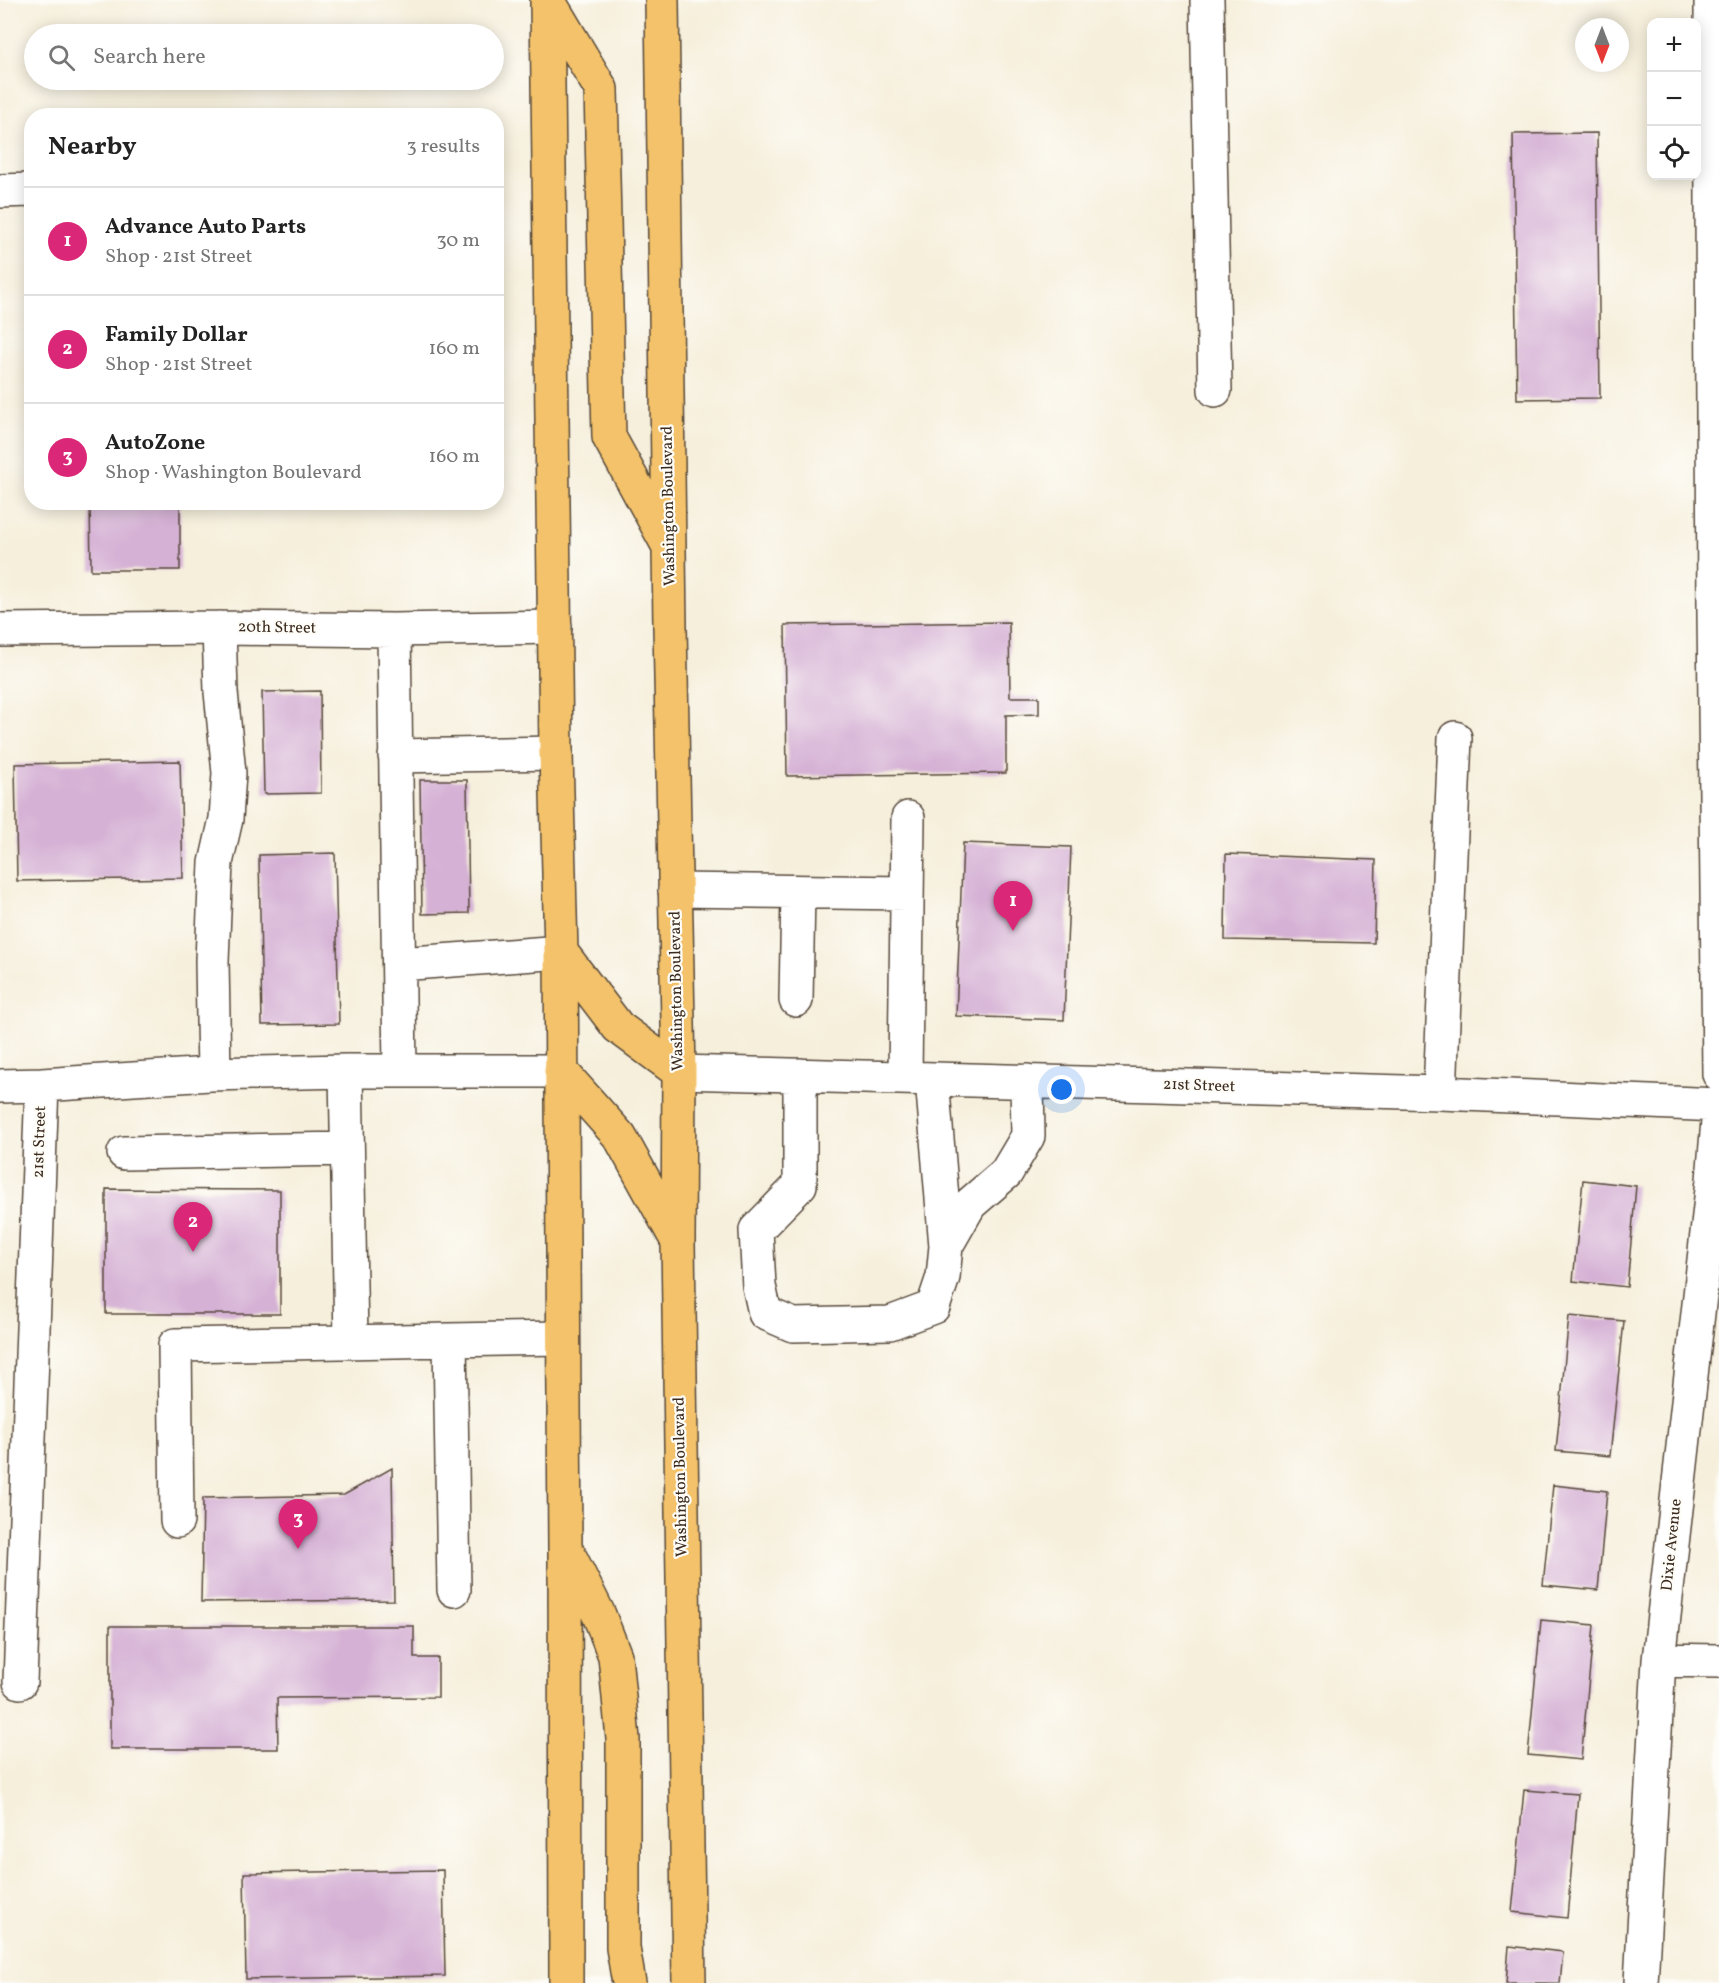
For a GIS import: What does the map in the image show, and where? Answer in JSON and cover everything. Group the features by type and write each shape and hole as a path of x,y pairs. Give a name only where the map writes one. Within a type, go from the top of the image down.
{"main road":[{"path":"548,0 601,89 609,437 669,547"},
{"path":"548,0 556,753 561,952 566,1548 566,1983"},
{"name":"Washington Boulevard","path":"663,0 669,547 679,1072 678,1242 689,1983"},
{"path":"561,952 618,1027 679,1072"},
{"path":"561,1071 620,1137 678,1242"},
{"path":"566,1548 599,1615 615,1656 623,1739 623,1948 629,1983"}],"street":[{"path":"1208,0 1215,390"},
{"path":"1711,0 1719,1074"},
{"path":"0,191 24,190"},
{"name":"20th Street","path":"0,630 219,628 394,630 555,627"},
{"path":"214,1074 213,961 216,863 226,819 229,773 220,692 219,628"},
{"path":"394,630 400,1071"},
{"path":"1440,1093 1455,738"},
{"path":"395,756 556,753"},
{"path":"800,1075 800,1185 756,1230 759,1286 765,1313 793,1325 890,1323 933,1307 943,1277 946,1246 918,1079 907,893 908,818"},
{"path":"675,890 907,893"},
{"path":"796,1000 798,892"},
{"path":"399,964 561,952"},
{"path":"346,1071 351,1340"},
{"name":"21st Street","path":"20,1682 42,1085 214,1074 346,1071 561,1071"},
{"name":"21st Street","path":"679,1072 1440,1093 1719,1107"},
{"path":"946,1246 970,1204 1006,1173 1028,1136 1027,1081"},
{"path":"0,1086 42,1085"},
{"name":"Dixie Avenue","path":"1641,1983 1659,1660 1712,1192 1719,1107"},
{"path":"124,1154 347,1149"},
{"path":"177,1521 175,1344 563,1338"},
{"path":"450,1340 454,1590"},
{"path":"1659,1660 1719,1662"}],"building":[{"path":"1597,133 1600,398 1517,399 1513,134"},
{"path":"90,510 180,510 180,570 91,570"},
{"path":"1009,622 1010,697 1039,697 1039,714 1006,715 1006,773 787,776 785,625"},
{"path":"320,691 321,793 264,794 262,692"},
{"path":"180,761 183,878 17,881 15,764"},
{"path":"420,780 467,780 469,913 422,914"},
{"path":"963,843 1071,847 1064,1020 956,1016"},
{"path":"335,853 339,1024 262,1025 259,855"},
{"path":"1226,854 1376,860 1374,943 1225,940"},
{"path":"1583,1180 1636,1186 1627,1287 1573,1281"},
{"path":"106,1189 280,1190 280,1314 106,1314"},
{"path":"1569,1316 1624,1321 1610,1456 1556,1451"},
{"path":"392,1468 394,1600 201,1602 203,1498 344,1495"},
{"path":"1553,1485 1607,1491 1598,1590 1543,1585"},
{"path":"1541,1620 1594,1625 1581,1760 1528,1755"},
{"path":"110,1626 414,1626 414,1658 438,1658 438,1697 277,1698 278,1749 110,1749"},
{"path":"1524,1790 1578,1794 1567,1918 1512,1912"},
{"path":"443,1870 445,1976 246,1979 244,1873"},
{"path":"1509,1946 1563,1952 1560,1983 1506,1983"}],"place":[{"name":"Advance Auto Parts","path":"1013,931"},
{"name":"Family Dollar","path":"193,1252"},
{"name":"AutoZone","path":"298,1549"}]}
